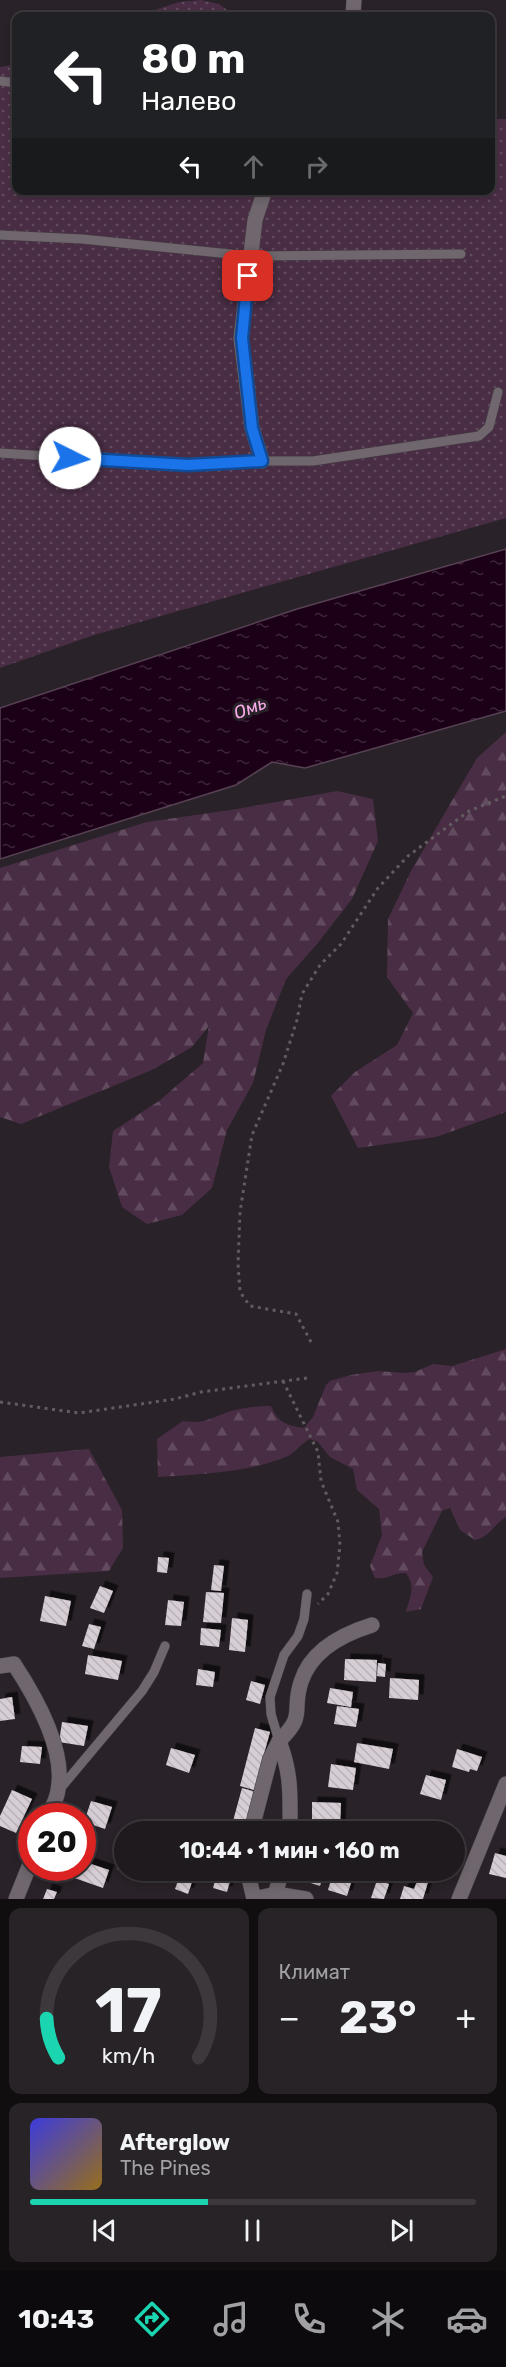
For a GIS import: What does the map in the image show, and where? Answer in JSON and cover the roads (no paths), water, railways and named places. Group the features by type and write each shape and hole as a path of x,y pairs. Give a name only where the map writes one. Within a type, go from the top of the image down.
{"street":[{"path":"262,461 252,428 242,338 255,220 264,195"},
{"path":"254,1821 270,1758 279,1741 297,1720 300,1683 306,1670 326,1646 347,1633 372,1624"},
{"path":"0,1666 14,1664 36,1698 59,1771 58,1791 53,1803"},
{"path":"279,1741 288,1764 291,1793 290,1821"},
{"path":"459,1899 506,1784"},
{"path":"16,1899 23,1881"},
{"path":"249,1881 254,1899 275,1896 306,1899"},
{"path":"275,1896 279,1881"}],"lane":[{"path":"0,235 82,239 250,255 461,254"},
{"path":"0,453 188,465 313,461 479,436 489,427 498,392"},
{"path":"279,1741 270,1697 284,1655 298,1636 304,1619 307,1594"},
{"path":"58,1791 142,1691 154,1672 165,1646"}],"water":[{"name":"Омь","path":"506,549 506,711 305,768 272,762 236,785 0,859 0,708 297,609"}]}
